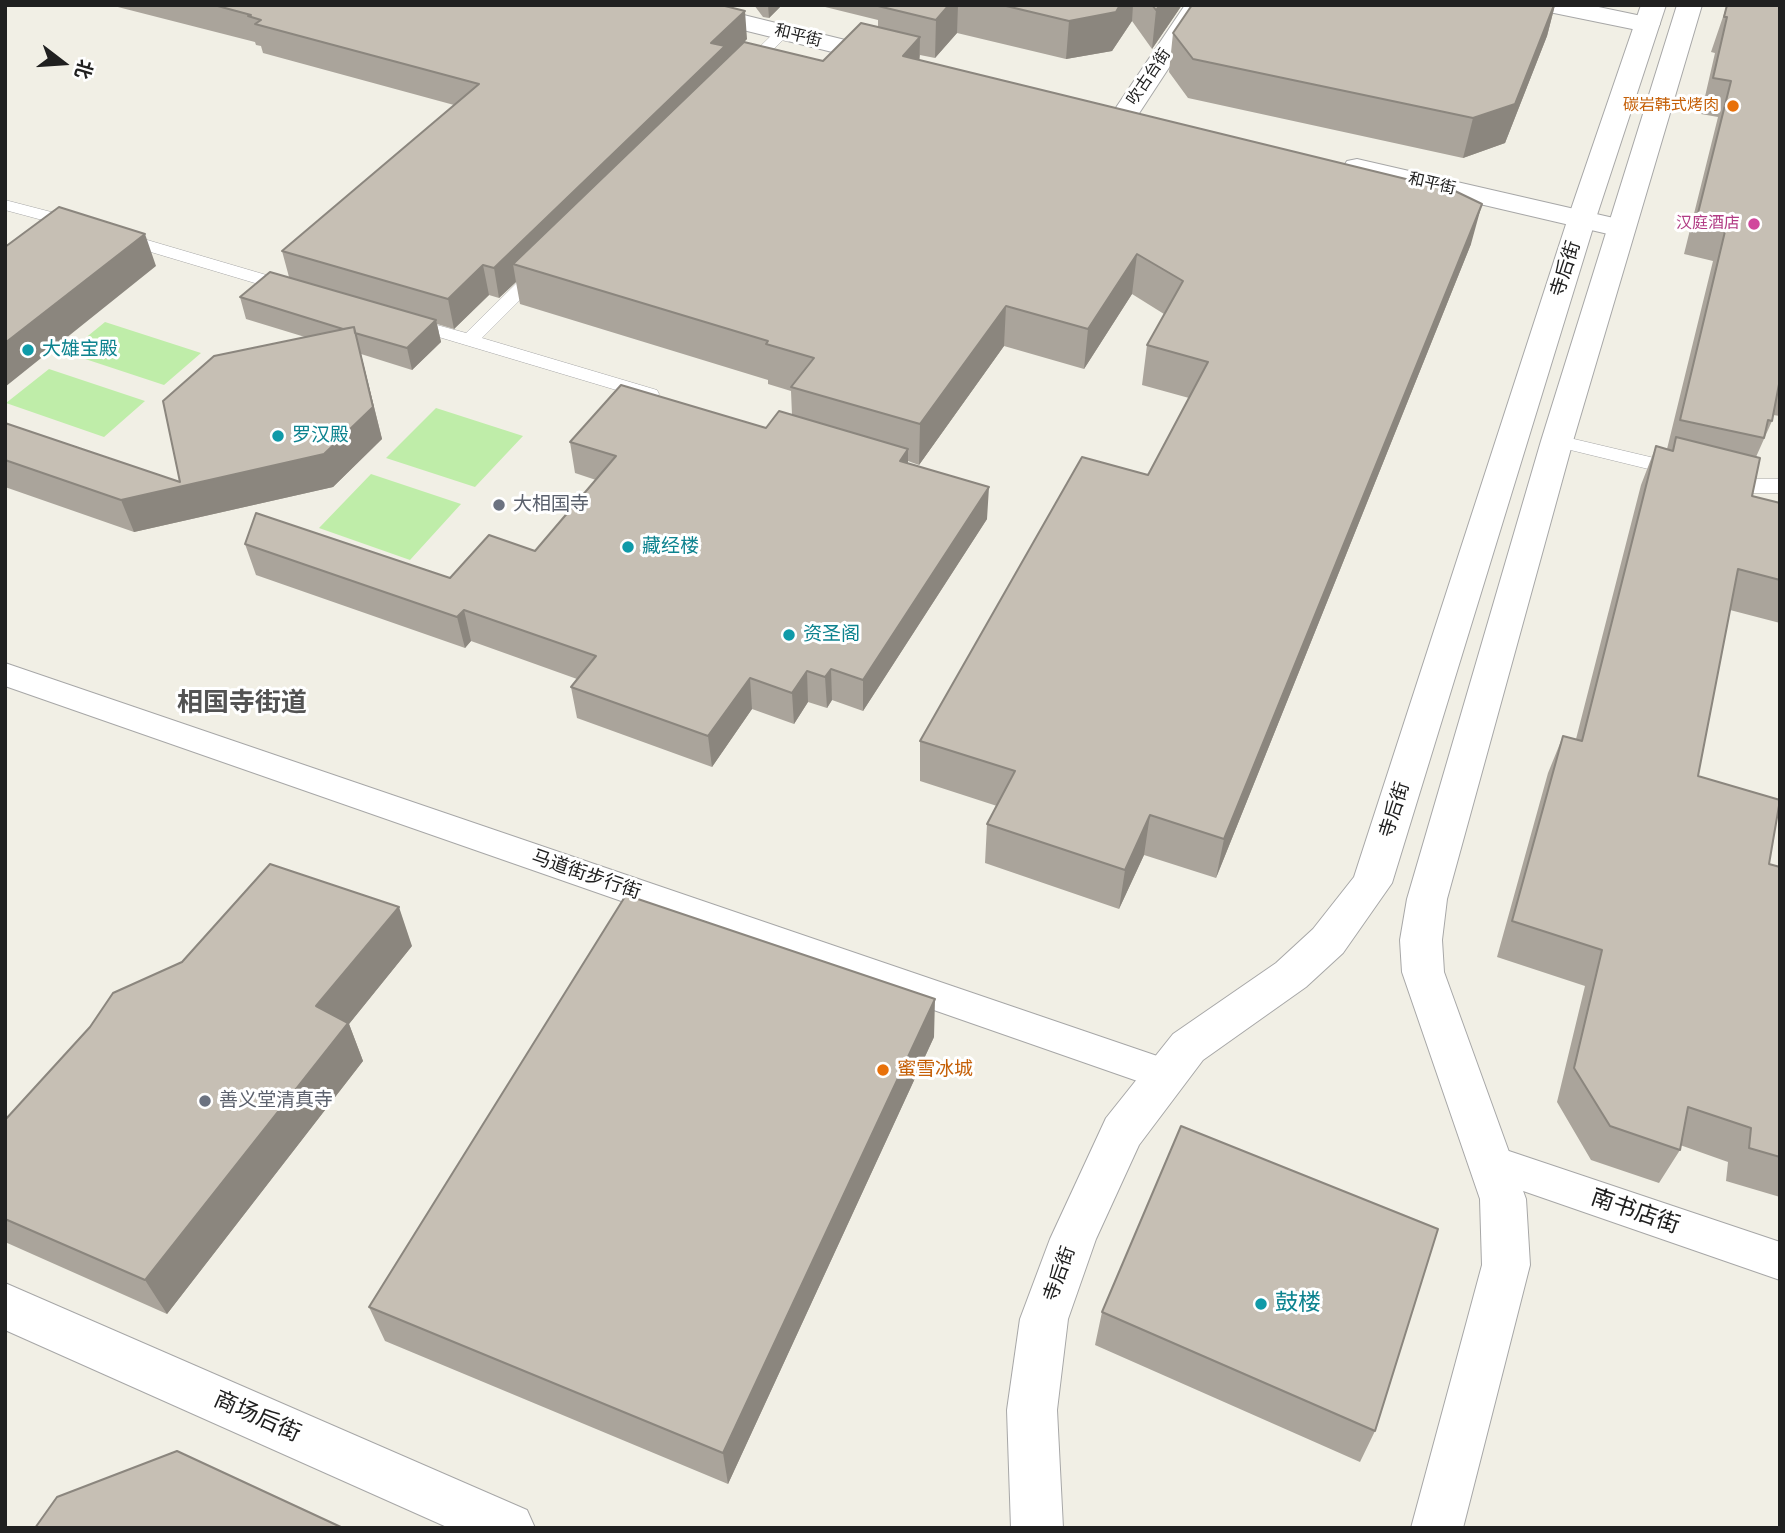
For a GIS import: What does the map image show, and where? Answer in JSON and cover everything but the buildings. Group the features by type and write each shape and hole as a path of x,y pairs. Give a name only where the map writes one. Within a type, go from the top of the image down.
{"street":[{"name":"和平街","path":"671,5 914,64"},
{"name":"吹古台街","path":"1124,115 1198,5"},
{"path":"1549,5 1651,15"},
{"name":"寺后街","path":"1437,1528 1506,1265 1503,1199 1423,972 1421,940 1427,899 1558,441 1690,5"},
{"name":"寺后街","path":"1037,1528 1032,1410 1044,1319 1073,1239 1122,1132 1188,1046 1291,975 1328,941 1372,883 1582,218 1651,15"},
{"path":"1098,108 1151,121"},
{"name":"和平街","path":"1326,160 1621,228"},
{"name":"马道街步行街","path":"5,674 1166,1075"},
{"name":"南书店街","path":"1491,1163 1780,1261"},
{"name":"商场后街","path":"5,1306 509,1528"}],"lane":[{"path":"734,80 783,32"},
{"path":"5,205 312,293"},
{"path":"470,340 548,263"},
{"path":"391,317 668,399"},
{"path":"1558,441 1742,486 1780,486"}],"green space":[{"path":"105,322 201,353 164,385 67,353"},
{"path":"49,369 145,401 104,437 6,403"},
{"path":"436,408 523,436 475,487 386,458"},
{"path":"371,474 461,504 410,560 319,528"}],"place":[{"name":"碳岩韩式烤肉","path":"1733,106"},
{"name":"汉庭酒店","path":"1754,224"},
{"name":"大雄宝殿","path":"28,350"},
{"name":"罗汉殿","path":"278,436"},
{"name":"大相国寺","path":"499,505"},
{"name":"藏经楼","path":"628,547"},
{"name":"资圣阁","path":"789,635"},
{"name":"蜜雪冰城","path":"883,1070"},
{"name":"善义堂清真寺","path":"205,1101"},
{"name":"鼓楼","path":"1261,1304"}],"district":[{"name":"相国寺街道","path":"242,704"}]}
